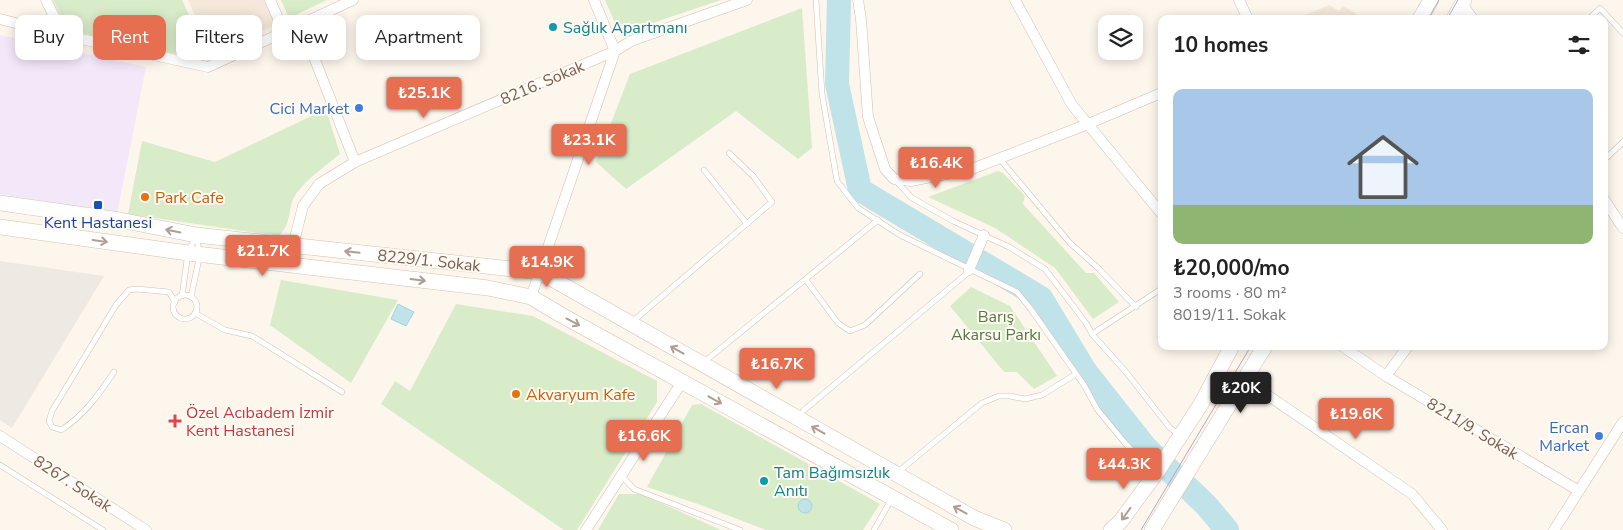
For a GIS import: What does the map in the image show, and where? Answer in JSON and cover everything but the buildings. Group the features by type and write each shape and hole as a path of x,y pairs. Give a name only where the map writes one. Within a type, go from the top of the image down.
{"street":[{"path":"46,0 53,15"},
{"path":"270,0 277,15"},
{"path":"320,15 352,0"},
{"path":"531,297 615,51 594,0"},
{"name":"8216. Sokak","path":"293,246 303,206 319,184 355,162 615,51 631,41 747,0"},
{"path":"858,0 868,117 885,169 894,179 911,181 972,169 1158,94"},
{"path":"1015,0 1072,105 1158,209"},
{"path":"1422,15 1431,0"},
{"path":"1242,1 1247,15"},
{"path":"1456,15 1462,1"},
{"path":"1462,1 1471,15"},
{"path":"0,19 15,23"},
{"path":"83,39 208,67 272,38"},
{"path":"315,60 355,162"},
{"name":"8229/1. Sokak","path":"0,204 120,220 196,236 540,272 974,518 1004,530"},
{"path":"1608,205 1623,228"},
{"name":"8229/1. Sokak","path":"0,227 194,254 488,288 531,297 951,530"},
{"path":"970,271 984,235"},
{"path":"1111,530 1121,521 1172,449 1201,404 1230,350"},
{"path":"1152,530 1262,350"},
{"name":"8211/9. Sokak","path":"1348,350 1386,376 1579,491"},
{"path":"1386,376 1405,350"},
{"path":"1244,379 1412,494 1442,530"},
{"path":"586,530 682,382"},
{"path":"1554,530 1623,422"},
{"name":"8267. Sokak","path":"0,436 146,530"}],"lane":[{"path":"816,0 822,94 836,181 858,208 900,235 970,271 1017,292 1076,374 1097,409 1148,468 1157,471"},
{"path":"1593,15 1600,8 1606,15"},
{"path":"1608,17 1623,33"},
{"path":"1608,156 1623,142"},
{"path":"630,324 772,202 754,177 730,153"},
{"path":"1000,158 1070,244 1097,267 1136,307"},
{"path":"704,170 747,224"},
{"path":"894,179 912,198 1009,247 1046,269 1092,334 1126,372 1170,428 1181,435"},
{"path":"701,364 878,220"},
{"path":"114,372 91,404 72,424 61,430 52,427 49,422 52,411 116,305 129,290 162,290 169,292 175,302 174,311 179,318 188,319 195,313 196,304 191,297 196,236"},
{"path":"175,302 182,296 194,254 196,236"},
{"path":"803,411 970,271"},
{"path":"806,280 838,323 850,331 865,324 920,274"},
{"path":"1092,334 1158,291"},
{"path":"182,296 191,297"},
{"path":"195,313 225,330 252,336 342,392"},
{"path":"896,474 982,402 999,396 1025,399 1042,395 1076,374"},
{"path":"0,465 103,530"},
{"path":"621,475 634,489 740,530"},
{"path":"874,530 892,498"}],"shaded area":[{"path":"188,0 264,0 272,17 272,27 262,31 262,15 195,15"},
{"path":"1329,5 1339,11 1343,6 1358,15 1305,15"},
{"path":"0,35 15,38 15,60 83,60 83,53 93,55 93,60 114,60 146,67 117,214 0,194"},
{"path":"0,261 104,276 12,428 0,420"}],"green space":[{"path":"53,0 182,0 189,15 176,15 176,54 166,52 166,15 93,15 93,36 83,34 83,15 60,15"},
{"path":"281,0 327,0 295,15 288,15"},
{"path":"605,0 721,0 629,31 615,23"},
{"path":"802,8 812,148 798,159 736,111 626,189 596,162 630,74"},
{"path":"326,109 340,154 300,188 293,199 286,225 279,236 128,214 142,141 215,162"},
{"path":"998,171 1003,173 1025,196 1023,204 1086,273 1094,273 1119,302 1093,319 1055,268 995,228 928,197"},
{"path":"281,280 398,300 351,383 270,325"},
{"name":"Barış Akarsu Parkı","path":"971,287 1010,306 1057,376 1034,389 1017,372 1004,372 950,306"},
{"path":"456,304 533,316 657,381 657,402 577,530 564,530 381,404 395,381 410,391"},
{"path":"701,404 880,504 863,530 766,530 647,487 692,405"},
{"path":"619,494 641,494 721,530 598,530"}],"water":[{"path":"398,304 414,312 406,326 391,319"},
{"path":"802,499 808,499 812,506 808,513 802,513 798,509 798,503"}],"waterway":[{"path":"839,0 837,84 860,190 1041,298 1085,371 1146,448 1206,505 1227,530"}],"tram line":[{"path":"1430,15 1439,0"},
{"path":"1449,15 1458,0"},
{"path":"1141,530 1249,350"}],"place":[{"name":"Sağlık Apartmanı","path":"553,27"},
{"name":"Cici Market","path":"359,108"},
{"name":"Park Cafe","path":"145,197"},
{"name":"Kent Hastanesi","path":"98,205"},
{"name":"Akvaryum Kafe","path":"516,394"},
{"name":"Özel Acıbadem İzmir Kent Hastanesi","path":"175,421"},
{"name":"Ercan Market","path":"1599,436"},
{"name":"Tam Bağımsızlık Anıtı","path":"764,481"}]}
